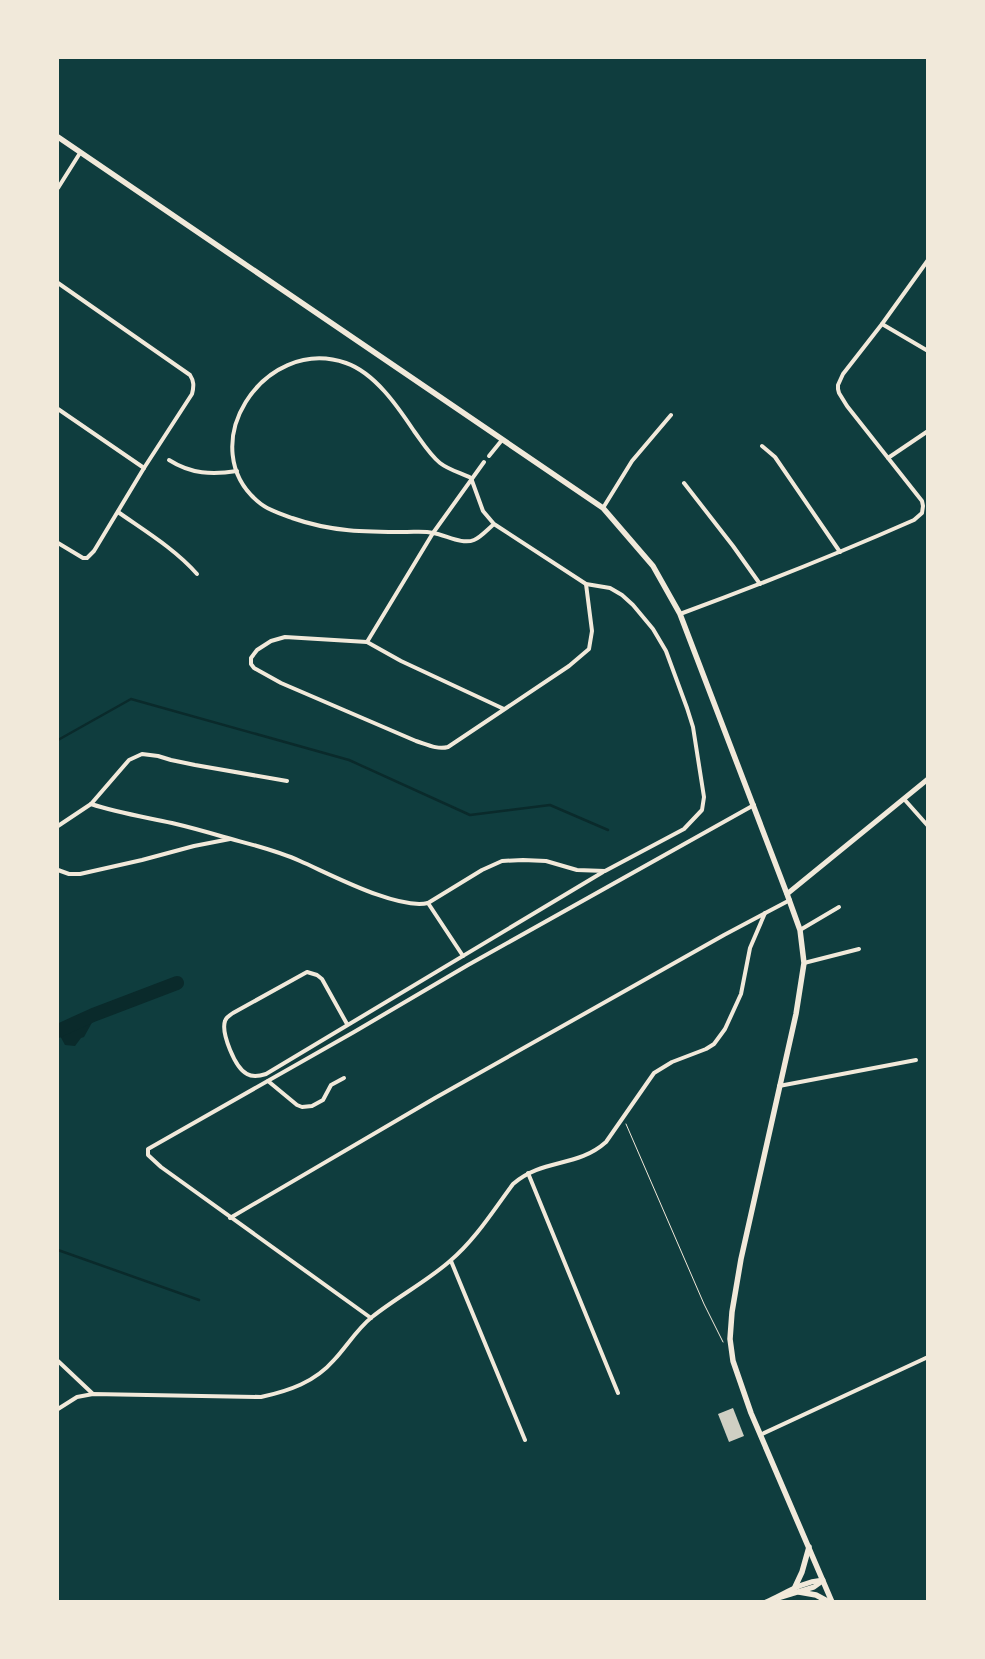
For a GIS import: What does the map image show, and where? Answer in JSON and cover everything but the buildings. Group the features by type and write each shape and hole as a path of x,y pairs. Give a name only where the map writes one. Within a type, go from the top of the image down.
{"main road":[{"path":"58,137 603,508 653,566 680,614 800,930 804,963 796,1014 741,1259 730,1339 733,1361 760,1435 809,1545 831,1602"},
{"path":"787,894 928,779"},
{"path":"797,1590 809,1545"},
{"path":"768,1601 797,1590 812,1581 823,1580"},
{"path":"797,1590 816,1595 831,1602"}],"street":[{"path":"58,188 80,153"},
{"path":"680,614 840,552 914,520 922,514 922,501 847,406 839,394 838,385 843,374 928,260"},
{"path":"58,283 190,374 194,380 192,394 144,468 94,551 87,558 83,558 58,543"},
{"path":"882,324 928,351"},
{"path":"347,1024 322,979 317,974 307,972 226,1018 224,1030 230,1052 240,1068 247,1074 260,1076 266,1074 605,871 684,829 702,810 704,797 693,727 666,651 653,629 622,595 610,588 586,584 494,524 483,511 471,478 440,463 425,448 395,403 367,376 347,363 327,359 310,358 285,365 266,378 253,392 237,417 232,440 237,471 246,487 262,505 277,513 310,524 348,532 433,532 470,542 478,538 494,524"},
{"path":"58,409 144,468"},
{"path":"603,508 632,461 671,415"},
{"path":"888,458 928,431"},
{"path":"489,456 502,440"},
{"path":"762,446 775,456 840,552"},
{"path":"169,460 189,471 220,474 237,471"},
{"path":"367,642 433,532 484,462"},
{"path":"684,483 734,546 760,584"},
{"path":"118,512 174,553 198,574"},
{"path":"504,709 395,658 367,642 285,637 271,641 257,650 251,658 251,664 254,668 281,683 399,734 438,748 448,746 504,709 569,666 589,649 592,631 586,584"},
{"path":"58,826 91,804 129,760 142,754 287,782"},
{"path":"904,799 928,826"},
{"path":"91,804 131,816 173,823 232,839 297,860 351,884 398,901 419,905 428,903 482,870 502,861 546,861 587,871 605,871"},
{"path":"371,1318 161,1167 148,1155 147,1151 152,1146 754,805"},
{"path":"58,870 69,874 80,874 194,846 232,839"},
{"path":"230,1218 435,1098 790,900"},
{"path":"428,903 463,956"},
{"path":"800,930 839,907"},
{"path":"58,1409 78,1397 93,1394 261,1397 302,1385 324,1370 371,1318 451,1261 473,1238 513,1184 528,1173 545,1166 582,1158 590,1154 606,1142 654,1073 672,1062 714,1044 725,1029 741,994 750,948 765,913"},
{"path":"804,963 859,949"},
{"path":"779,1086 916,1060"},
{"path":"268,1081 302,1107 312,1106 323,1100 331,1085 344,1078"},
{"path":"528,1173 618,1393"},
{"path":"451,1261 525,1440"},
{"path":"760,1435 928,1357"},
{"path":"58,1361 93,1394"}],"path":[{"path":"623,1116 704,1304 725,1345"}],"water":[{"path":"93,1015 101,1018 94,1019 84,1037 75,1046 65,1045 58,1032 66,1020 76,1020 79,1023 87,1022 89,1016"}],"waterway":[{"path":"58,740 131,699 349,760 470,815 550,805 608,830"},
{"path":"58,1031 93,1015 177,983"},
{"path":"58,1250 199,1300"}]}
